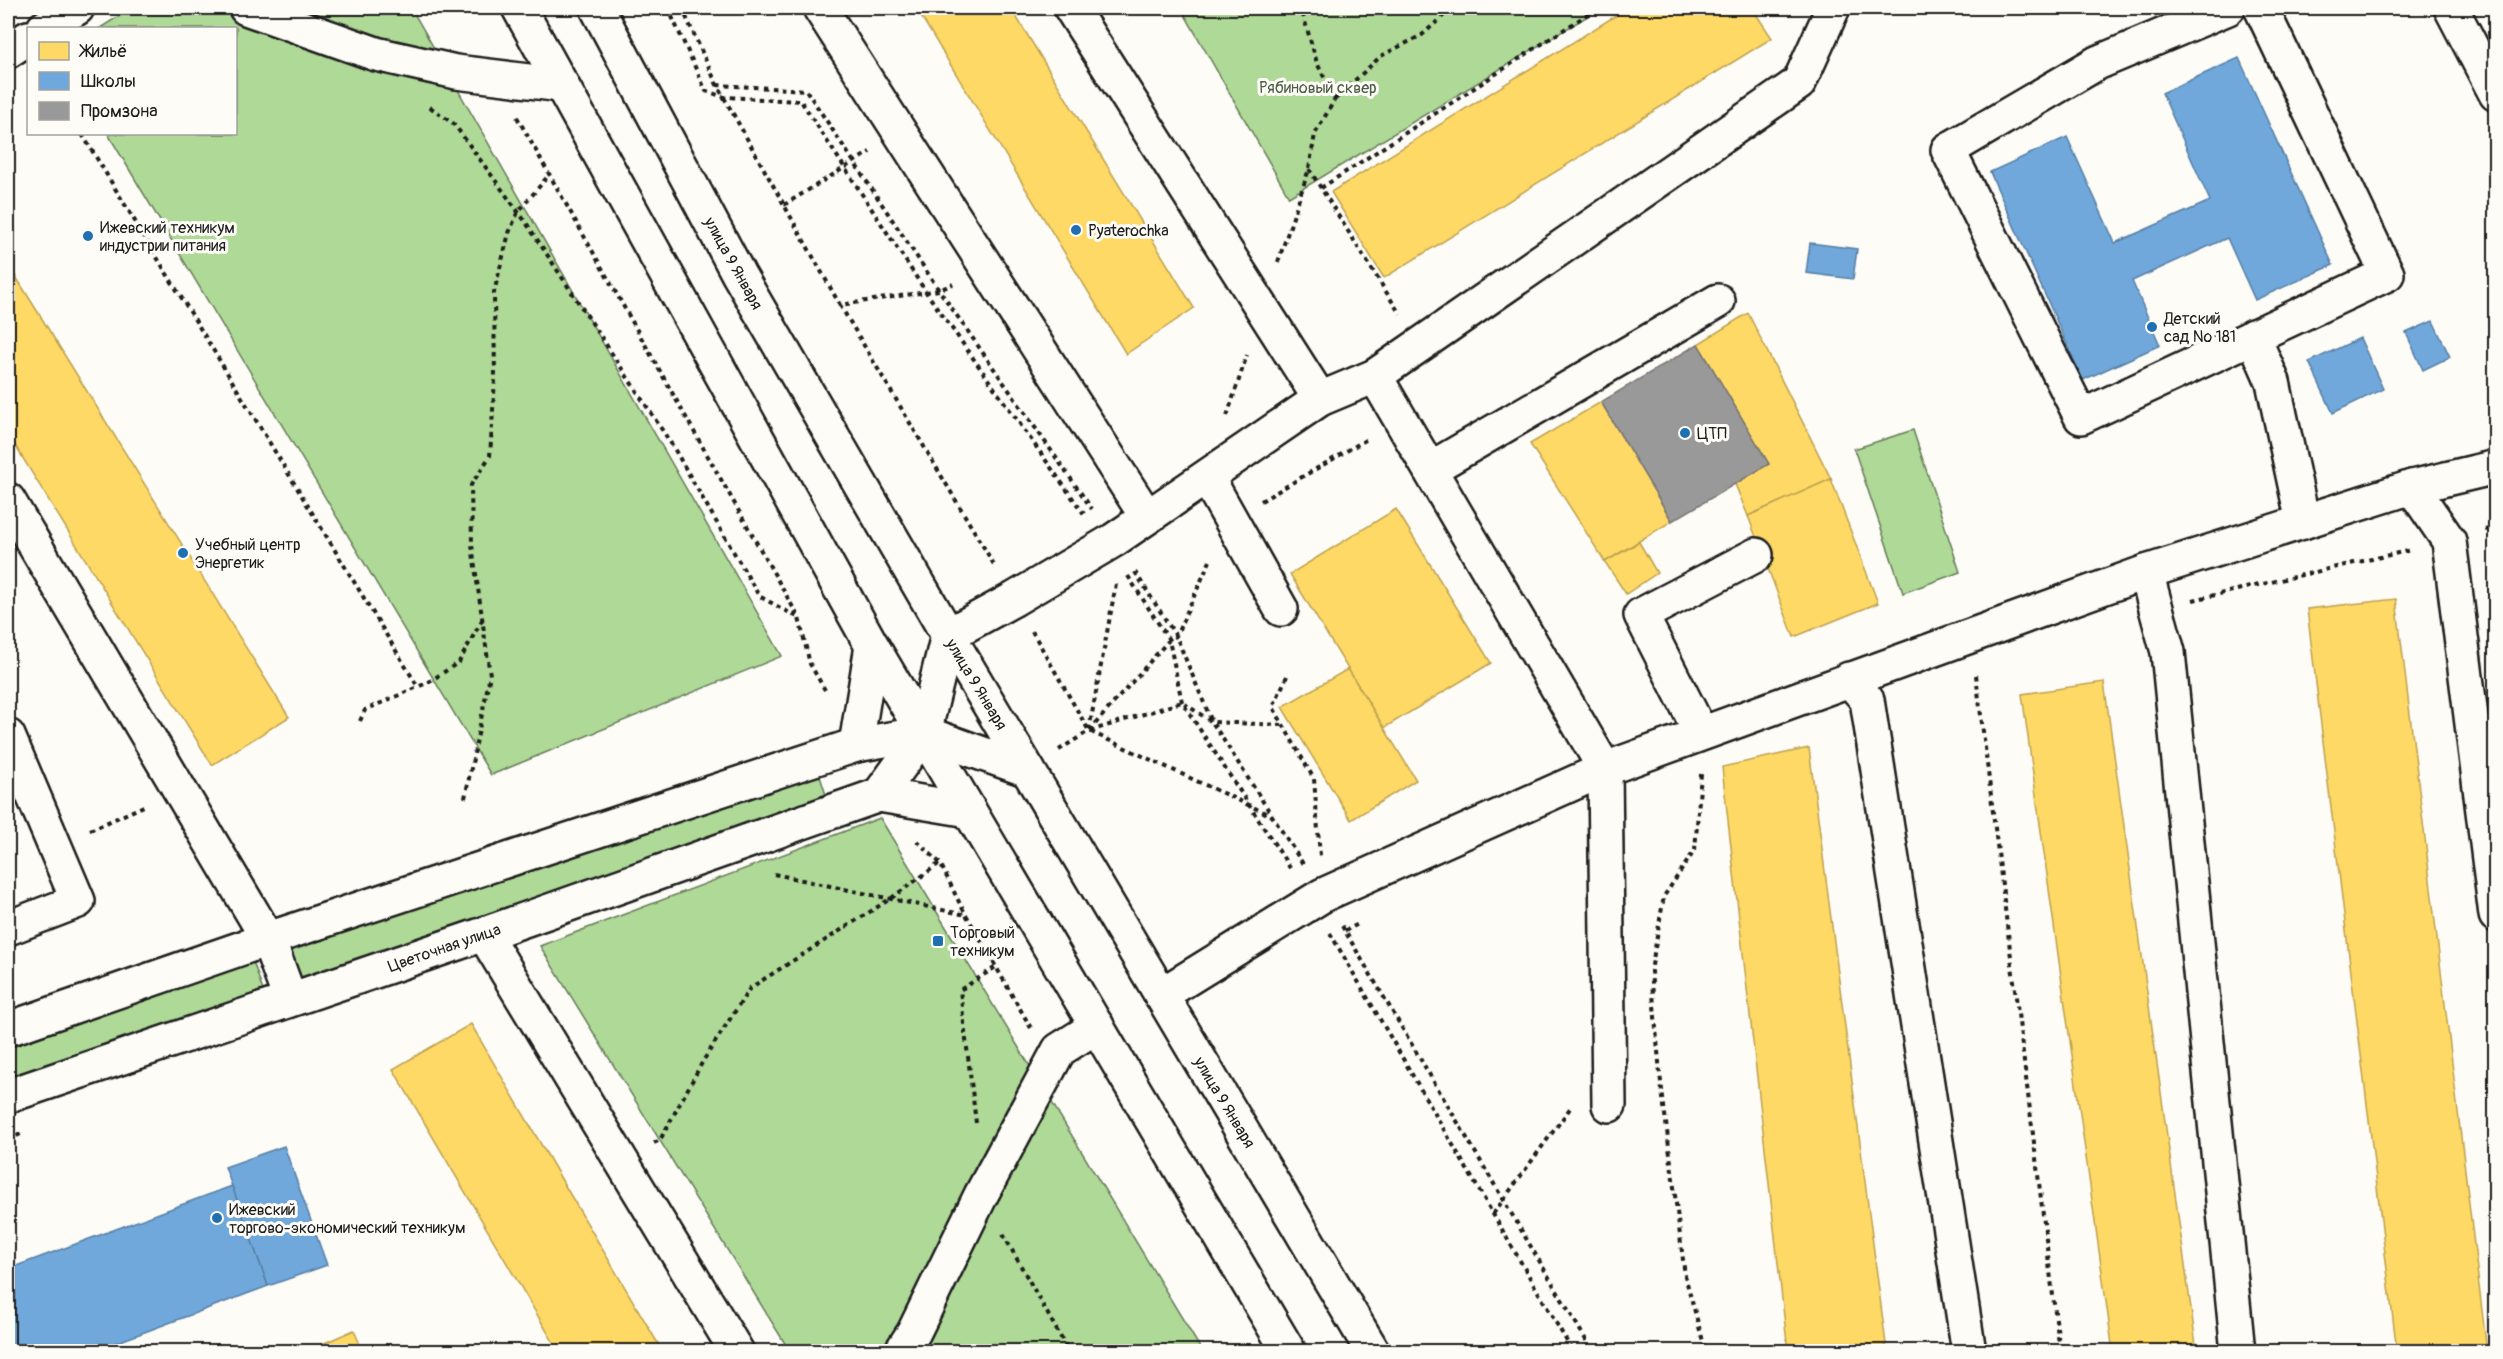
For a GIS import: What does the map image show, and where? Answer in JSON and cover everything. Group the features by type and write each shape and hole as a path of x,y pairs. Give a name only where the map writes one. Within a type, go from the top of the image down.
{"street":[{"path":"46,27 77,8"},
{"path":"246,8 376,54 456,72 562,85"},
{"path":"519,8 872,646 1289,1352"},
{"name":"улица 9 Января","path":"597,8 739,275 948,635 1373,1352"},
{"path":"820,8 1147,518"},
{"path":"1071,8 1320,399"},
{"path":"969,810 879,795 924,733 948,635 1014,599 1114,550 1147,518 1320,399 1375,375 1799,83 1833,8"},
{"path":"2228,8 2097,63 1948,150 2081,417 2387,274 2261,8"},
{"path":"2451,8 2496,94"},
{"path":"8,51 27,39"},
{"path":"1430,470 1718,301"},
{"path":"2253,336 2273,382 2303,522"},
{"path":"1375,375 1605,769 1609,1105"},
{"path":"1161,995 1318,898 1605,769 1701,748 1849,679 2146,572 2412,487 2496,467"},
{"path":"1207,477 1281,609"},
{"path":"2412,487 2450,541 2496,915"},
{"path":"8,500 179,790 202,818 268,939 290,999"},
{"path":"1701,748 1641,615 1756,555"},
{"path":"2146,572 2168,652 2238,1352"},
{"path":"856,745 872,646"},
{"path":"1849,679 1867,700 1970,1352"},
{"path":"8,1029 268,939 856,745 924,733 1028,770"},
{"path":"8,736 78,901 8,928"},
{"name":"Цветочная улица","path":"8,1095 484,934 879,795"},
{"path":"484,934 737,1352"},
{"path":"912,1345 981,1195 1059,1050 1097,1026"}],"path":[{"path":"668,8 706,92 724,97 801,100 926,292 1176,636 1212,722 1273,817 1493,1214 1573,1352"},
{"path":"682,8 717,85 840,305 1014,599 1089,731 1273,817"},
{"path":"1300,8 1317,63 1335,99"},
{"path":"1226,421 1309,170 1315,134 1335,99 1381,56 1422,34 1452,8"},
{"path":"1321,188 1597,8"},
{"path":"717,85 806,90 1114,550 1169,640 1182,702 1250,807 1344,931 1593,1352"},
{"path":"426,104 454,124 518,212 672,445 759,596 799,618"},
{"path":"784,205 900,133"},
{"path":"83,135 418,687"},
{"path":"1309,170 1420,345"},
{"path":"465,798 490,675 472,545 471,485 490,456 495,379 494,292 509,233 518,212 550,175"},
{"path":"840,305 939,290 988,269"},
{"path":"1176,636 1229,519 1401,419"},
{"path":"2155,609 2450,541 2496,527"},
{"path":"1089,731 1114,550"},
{"path":"360,721 366,710 418,687 459,662 482,620"},
{"path":"1975,668 2060,1352"},
{"path":"1287,676 1273,707 1314,779 1318,898"},
{"path":"1182,702 1212,722 1283,725"},
{"path":"1089,731 1182,702"},
{"path":"1701,748 1695,850 1664,896 1651,971 1660,1074 1685,1276 1706,1352"},
{"path":"55,846 179,790"},
{"path":"623,1164 660,1140 703,1061 750,988 890,899 940,863"},
{"path":"769,873 966,916"},
{"path":"1344,931 1366,920"},
{"path":"977,1128 960,990 996,967"},
{"path":"1493,1214 1573,1104"}],"green space":[{"path":"132,8 411,8 782,656 491,775 109,135 237,135 237,27 102,27"},
{"name":"Рябиновый сквер","path":"1181,8 1601,8 1289,197"},
{"path":"1913,430 1960,572 1903,593 1854,449"},
{"path":"817,767 828,801 300,982 289,947"},
{"path":"880,818 1202,1351 788,1351 540,946"},
{"path":"252,958 264,994 8,1082 8,1043"}],"building: Жильё":[{"path":"916,8 1011,8 1194,308 1126,354"},
{"path":"1628,8 1752,8 1772,38 1384,278 1331,192"},
{"path":"8,264 289,717 212,765 8,434"},
{"path":"1748,313 1831,479 1748,516 1735,484 1769,464 1698,344"},
{"path":"1601,402 1672,521 1605,562 1530,444"},
{"path":"1831,479 1878,603 1794,637 1748,516"},
{"path":"1396,509 1491,663 1384,728 1290,574"},
{"path":"1639,542 1657,573 1626,594 1605,562"},
{"path":"2396,599 2487,1352 2397,1352 2307,609"},
{"path":"1348,669 1416,780 1351,820 1282,707"},
{"path":"2104,682 2197,1352 2113,1352 2022,694"},
{"path":"1809,748 1887,1352 1788,1352 1722,767"},
{"path":"471,1024 663,1352 559,1352 393,1069"},
{"path":"354,1330 363,1352 304,1352"}],"building: Школы":[{"path":"2239,58 2333,265 2255,300 2227,238 2132,281 2160,345 2083,380 1990,172 2067,137 2115,243 2210,201 2162,93"},
{"path":"1810,243 1857,249 1853,279 1806,273"},
{"path":"2433,321 2450,357 2423,370 2406,333"},
{"path":"2360,338 2383,389 2333,413 2309,362"},
{"path":"284,1146 327,1265 268,1286 225,1167"},
{"path":"232,1186 268,1286 91,1352 9,1352 8,1269"}],"building: Промзона":[{"name":"ЦТП","path":"1698,344 1769,464 1672,521 1601,402"}],"place":[{"name":"Pyaterochka","path":"1076,230"},
{"name":"Ижевский техникум индустрии питания","path":"88,236"},
{"name":"Детский сад № 181","path":"2152,327"},
{"name":"ЦТП","path":"1685,433"},
{"name":"Учебный центр Энергетик","path":"183,553"},
{"name":"Торговый техникум","path":"938,941"},
{"name":"Ижевский торгово-экономический техникум","path":"217,1218"}]}
